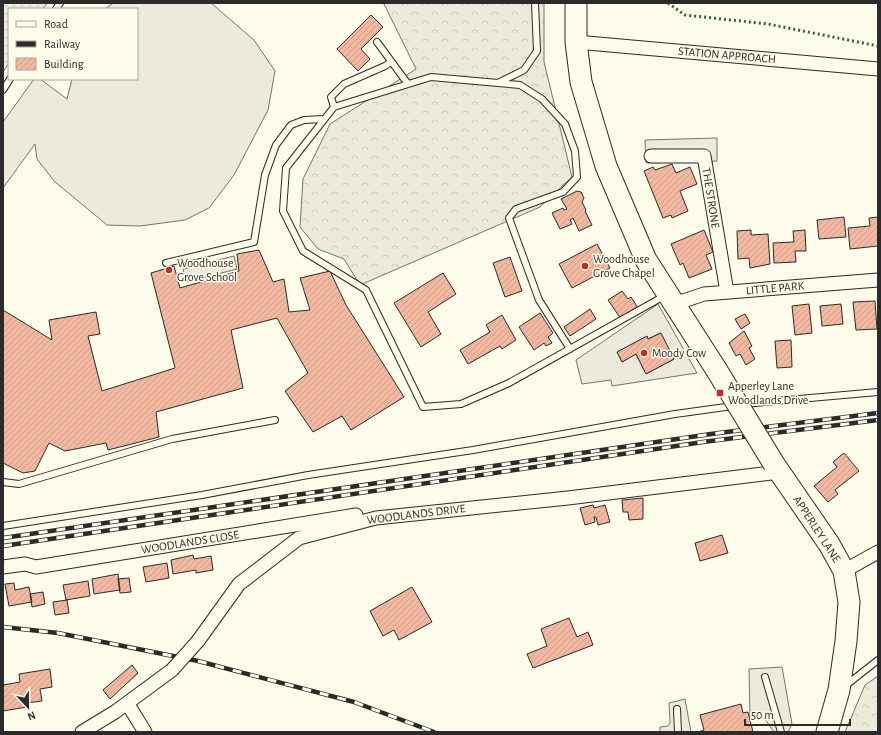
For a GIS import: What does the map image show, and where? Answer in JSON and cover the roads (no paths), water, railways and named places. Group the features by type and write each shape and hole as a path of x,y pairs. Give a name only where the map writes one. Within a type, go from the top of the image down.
{"highway":[{"name":"APPERLEY LANE","path":"576,3 576,42 581,82 606,166 646,260 716,369 776,468 829,544 844,571 848,602 846,641 839,690 827,732"}],"street":[{"name":"STATION APPROACH","path":"576,42 878,69"},
{"name":"THE STRONE","path":"651,156 704,156 727,292"},
{"name":"LITTLE PARK","path":"670,299 704,294 878,280"},
{"name":"WOODLANDS DRIVE","path":"82,732 127,703 172,670 198,641 239,584 299,538 376,518 568,498 776,468"},
{"name":"WOODLANDS CLOSE","path":"3,567 25,564 36,568 371,512 376,518"},
{"path":"844,571 878,552"},
{"path":"127,703 145,732"}],"lane":[{"path":"498,82 524,70 537,51 535,3"},
{"path":"377,42 408,84"},
{"path":"334,107 331,96 344,84 391,62"},
{"path":"570,349 539,300 508,218 516,209 564,192 577,177 575,151 565,124 542,100 520,85 431,77 334,107 286,168 283,211 303,251 366,290 423,407 461,404 509,383 570,349 670,299"},
{"path":"3,90 9,80"},
{"path":"166,263 254,242 265,175 276,145 291,125 304,120 324,119"},
{"path":"3,526 202,495 308,475 473,450 675,414 765,401 878,392"},
{"path":"3,482 20,484 172,439 275,420"},
{"path":"839,690 878,660"},
{"path":"765,677 781,732"},
{"path":"677,709 678,732"}],"railway":[{"path":"3,538 711,434 878,413"},
{"path":"3,546 703,442 878,420"},
{"path":"3,627 58,633 198,661 354,702 434,732"}],"place":[{"name":"Woodhouse Grove Chapel","path":"585,266"},
{"name":"Woodhouse Grove School","path":"169,270"},
{"name":"Moody Cow","path":"644,353"},
{"name":"Apperley Lane Woodlands Drive","path":"720,393"}]}
